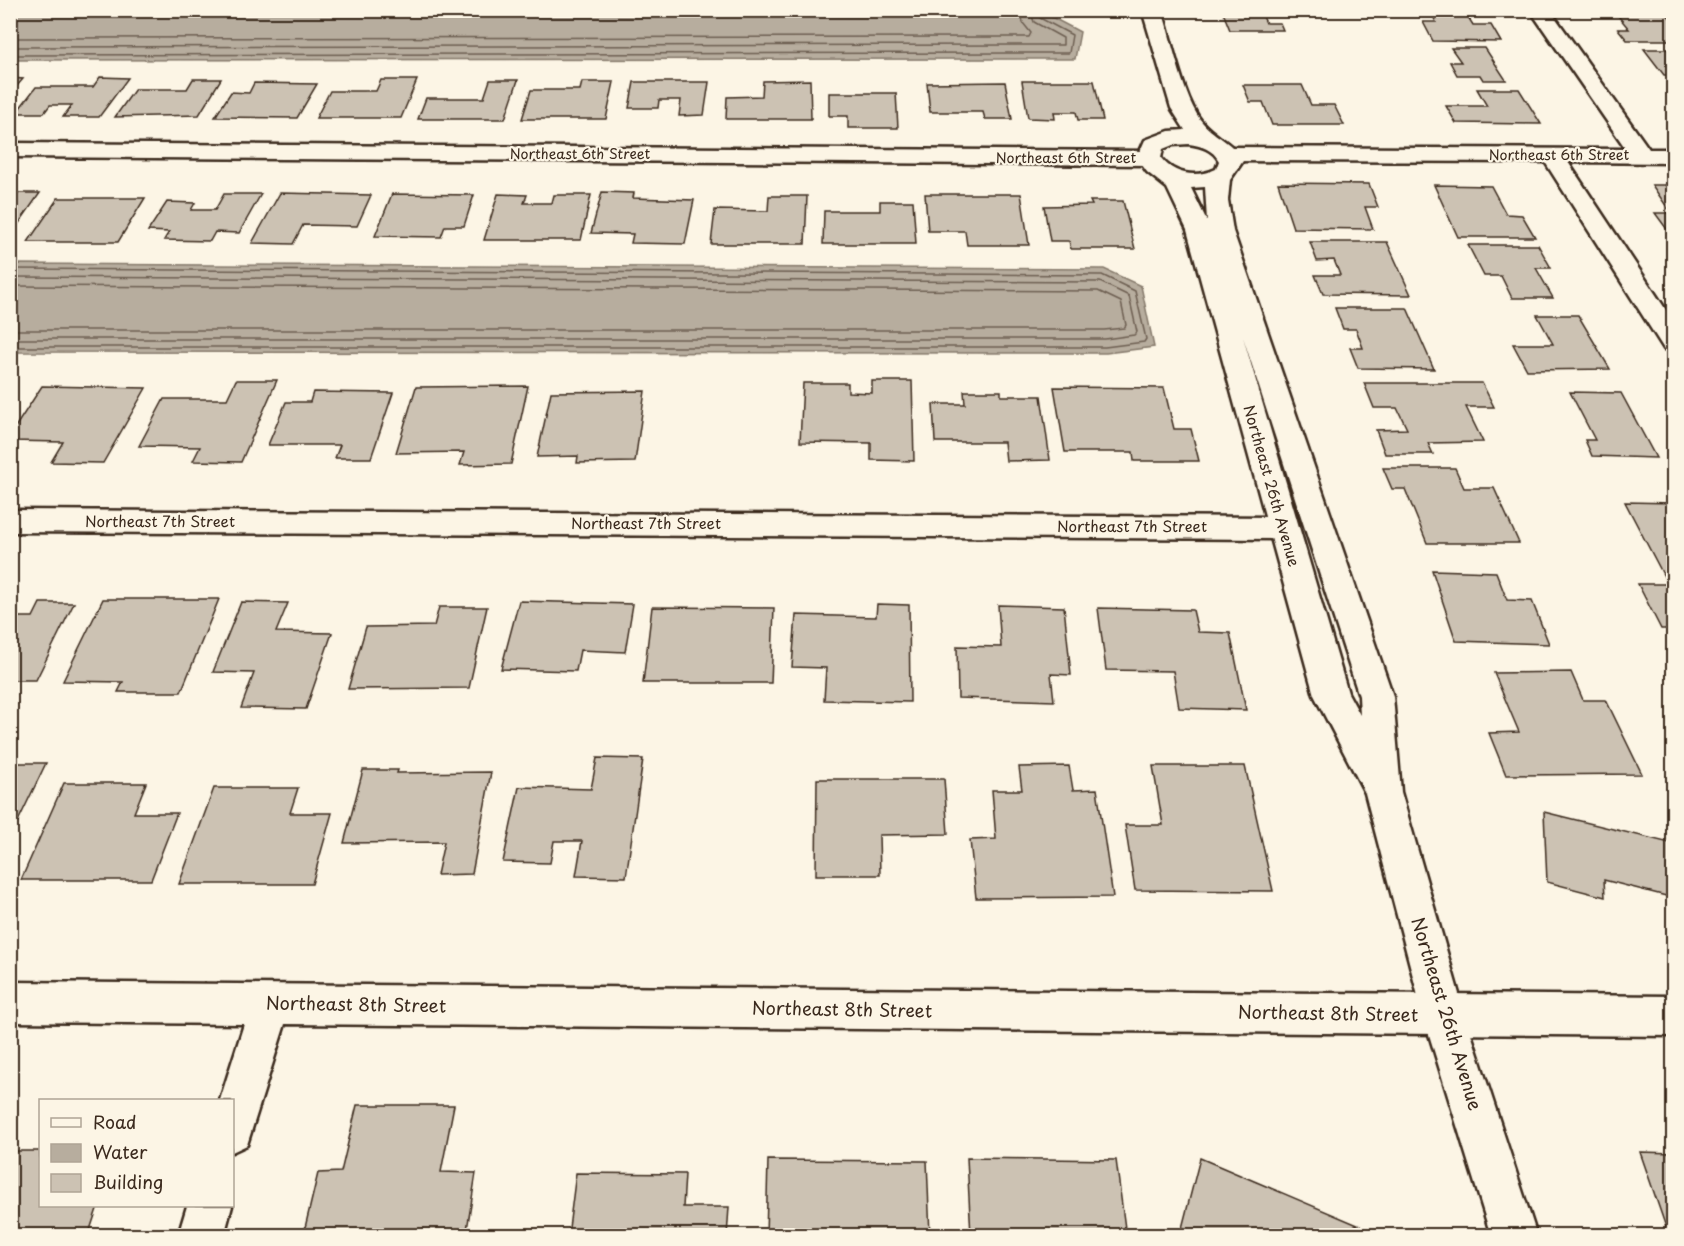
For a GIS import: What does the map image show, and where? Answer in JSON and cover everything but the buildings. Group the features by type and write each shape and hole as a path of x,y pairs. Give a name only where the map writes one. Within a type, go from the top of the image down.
{"street":[{"path":"1152,10 1182,108 1195,128 1209,141 1223,166"},
{"path":"1540,10 1642,156"},
{"path":"1161,149 1179,136 1209,141"},
{"name":"Northeast 6th Street","path":"10,150 1161,149 1196,181 1223,166 1551,155 1674,156"},
{"name":"Northeast 26th Avenue","path":"1161,149 1199,230 1331,695 1383,792"},
{"path":"1551,155 1674,343"},
{"name":"Northeast 26th Avenue","path":"1223,166 1216,200 1221,231 1376,696 1383,792 1444,1015 1514,1236"},
{"name":"Northeast 7th Street","path":"10,521 1282,528"},
{"name":"Northeast 8th Street","path":"10,1002 1674,1016"},
{"path":"234,1124 271,1005"},
{"path":"201,1236 210,1207"}],"water":[{"path":"11,10 1038,10 1080,32 1075,59 10,60"},
{"path":"11,264 1104,269 1141,286 1154,347 1106,353 11,352"}]}
